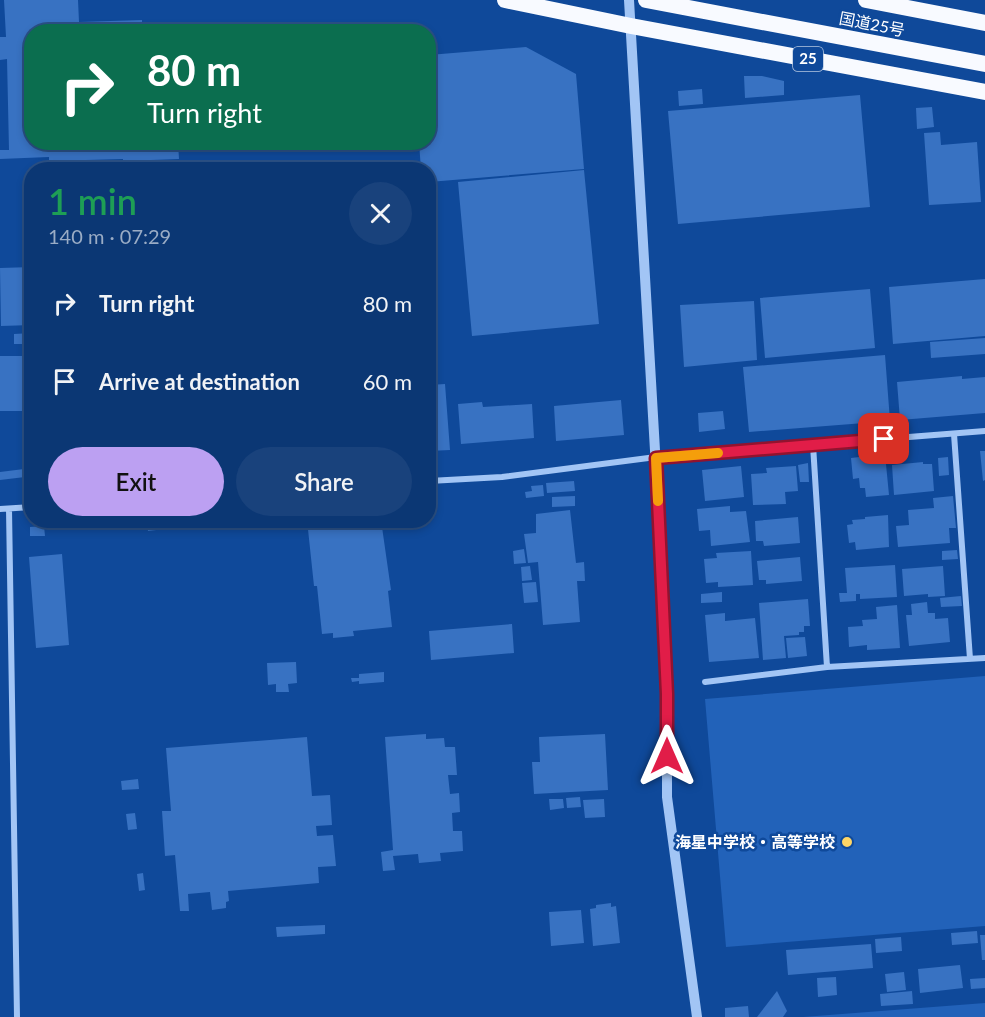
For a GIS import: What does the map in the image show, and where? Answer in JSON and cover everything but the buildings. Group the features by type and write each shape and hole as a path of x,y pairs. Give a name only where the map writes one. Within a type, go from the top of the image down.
{"highway":[{"name":"25","path":"505,0 631,26 985,92"},
{"name":"国道25号","path":"646,0 985,64"},
{"name":"国道25号","path":"866,0 985,23"}],"street":[{"path":"629,0 656,458 667,694 667,797 697,1017"},
{"path":"436,481 502,477 656,458 985,431"},
{"path":"954,434 970,659"},
{"path":"813,445 827,667"},
{"path":"0,509 24,508"},
{"path":"9,509 17,1017"},
{"path":"705,682 827,667 985,658"}],"shaded area":[{"name":"海星中学校・高等学校","path":"985,676 985,926 726,947 705,699"},
{"path":"985,1003 985,1017 803,1017"}],"slow traffic":[{"path":"658,501 656,458 718,453"}],"place":[{"name":"海星中学校・高等学校","path":"847,842"}],"route":[{"path":"667,756 667,694 656,458 884,439"}]}
